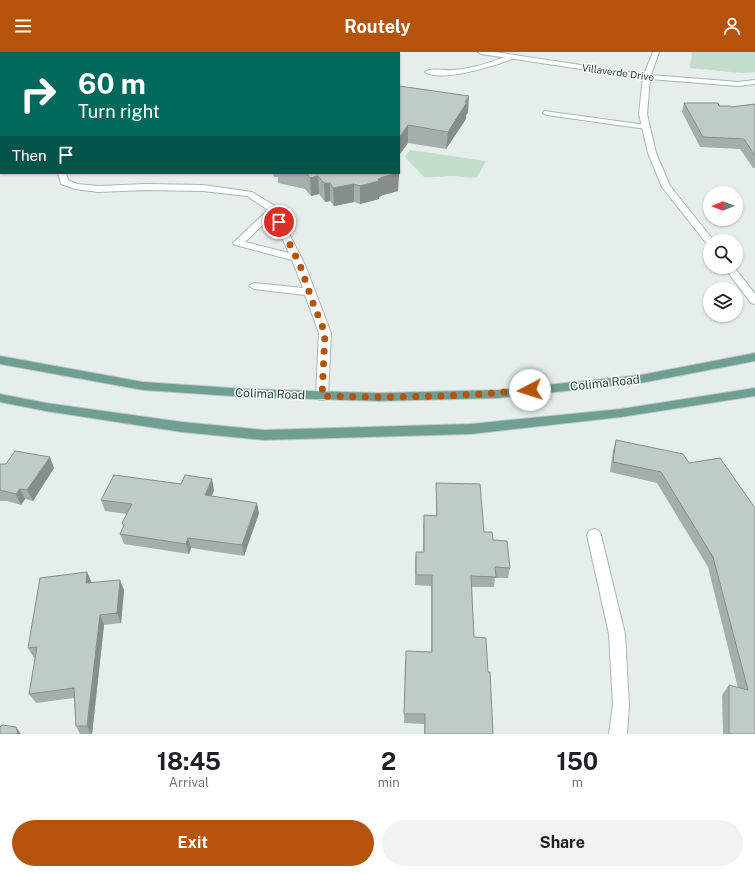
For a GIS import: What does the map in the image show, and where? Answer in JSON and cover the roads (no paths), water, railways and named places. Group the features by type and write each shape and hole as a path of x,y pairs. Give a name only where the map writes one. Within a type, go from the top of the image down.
{"main road":[{"name":"Colima Road","path":"0,360 143,386 247,393 380,397 498,394 641,379 755,357"},
{"path":"0,398 46,407 182,427 264,435 471,429 621,414 755,392"}],"street":[{"name":"Villaverde Drive","path":"481,52 646,77 738,84 755,82"},
{"path":"656,52 646,77 643,114 652,153 666,187 704,234"},
{"path":"429,72 465,72 497,64 512,57"},
{"path":"546,113 646,127"},
{"path":"62,174 64,182 75,186 98,189 146,187 203,188 248,194 273,210 297,258 325,333 322,396"},
{"path":"273,210 238,243 297,258"},
{"path":"734,274 755,301"},
{"path":"254,286 309,292"},
{"path":"594,535 617,634 621,705 618,734"}]}
